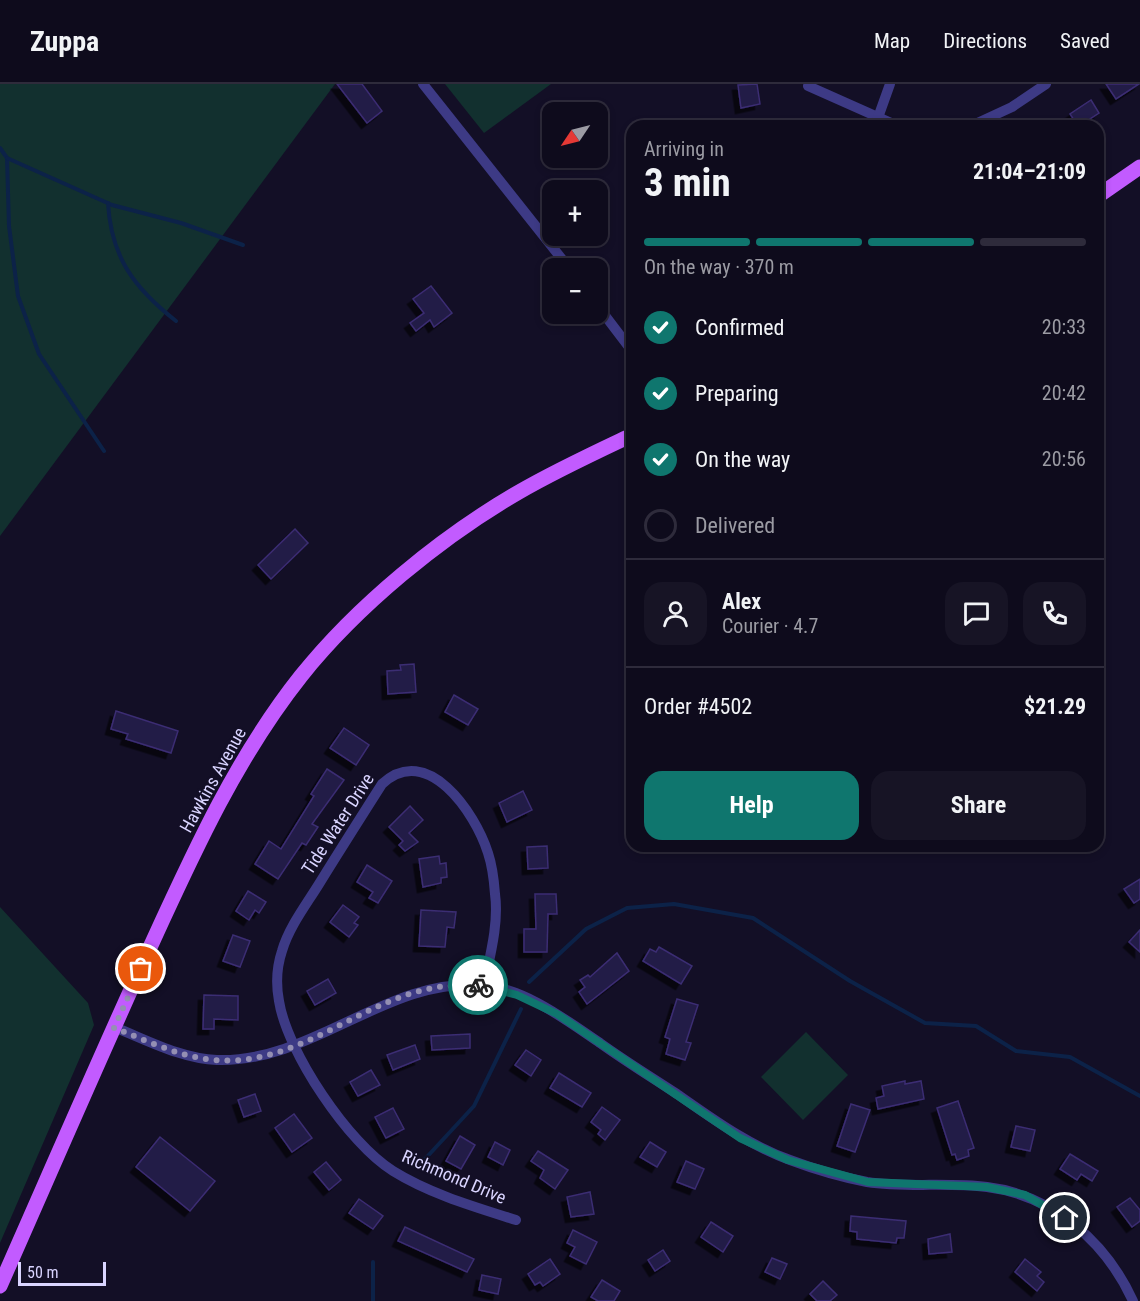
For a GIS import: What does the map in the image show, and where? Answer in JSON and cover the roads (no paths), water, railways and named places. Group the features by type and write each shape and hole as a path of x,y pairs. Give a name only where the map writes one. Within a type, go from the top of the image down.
{"main road":[{"path":"1104,192 1140,166"},
{"name":"Hawkins Avenue","path":"0,1286 114,1028 218,805 251,749 301,675 386,589 451,536 519,492 626,438"}],"street":[{"path":"423,84 561,258"},
{"path":"877,120 890,84"},
{"path":"984,120 1012,107 1046,84"},
{"path":"808,86 870,120"},
{"path":"608,319 626,343"},
{"name":"Tide Water Drive","path":"297,1046 279,1000 278,966 282,949 296,920 382,784 391,775 407,769 430,774 447,787 468,813 488,852 496,896 494,934 484,985"},
{"path":"114,1028 187,1054 216,1060 253,1059 297,1046 398,999 429,988 484,985 517,995 557,1014 740,1138 788,1160 868,1182 987,1187 1025,1195 1065,1218 1090,1236 1120,1272 1133,1301"},
{"name":"Richmond Drive","path":"297,1046 321,1095 364,1149 393,1171 435,1191 516,1220"}],"waterway":[{"path":"0,148 7,158 9,226 18,296 39,354 104,451"},
{"path":"7,158 112,205 181,223 243,245"},
{"path":"108,203 114,240 127,270 148,296 176,321"},
{"path":"529,982 586,929 627,908 674,904 753,918 850,981 925,1023 976,1026 1016,1051 1070,1057 1140,1096"},
{"path":"413,1166 425,1159 474,1106 521,1009"},
{"path":"373,1262 373,1301"}]}
